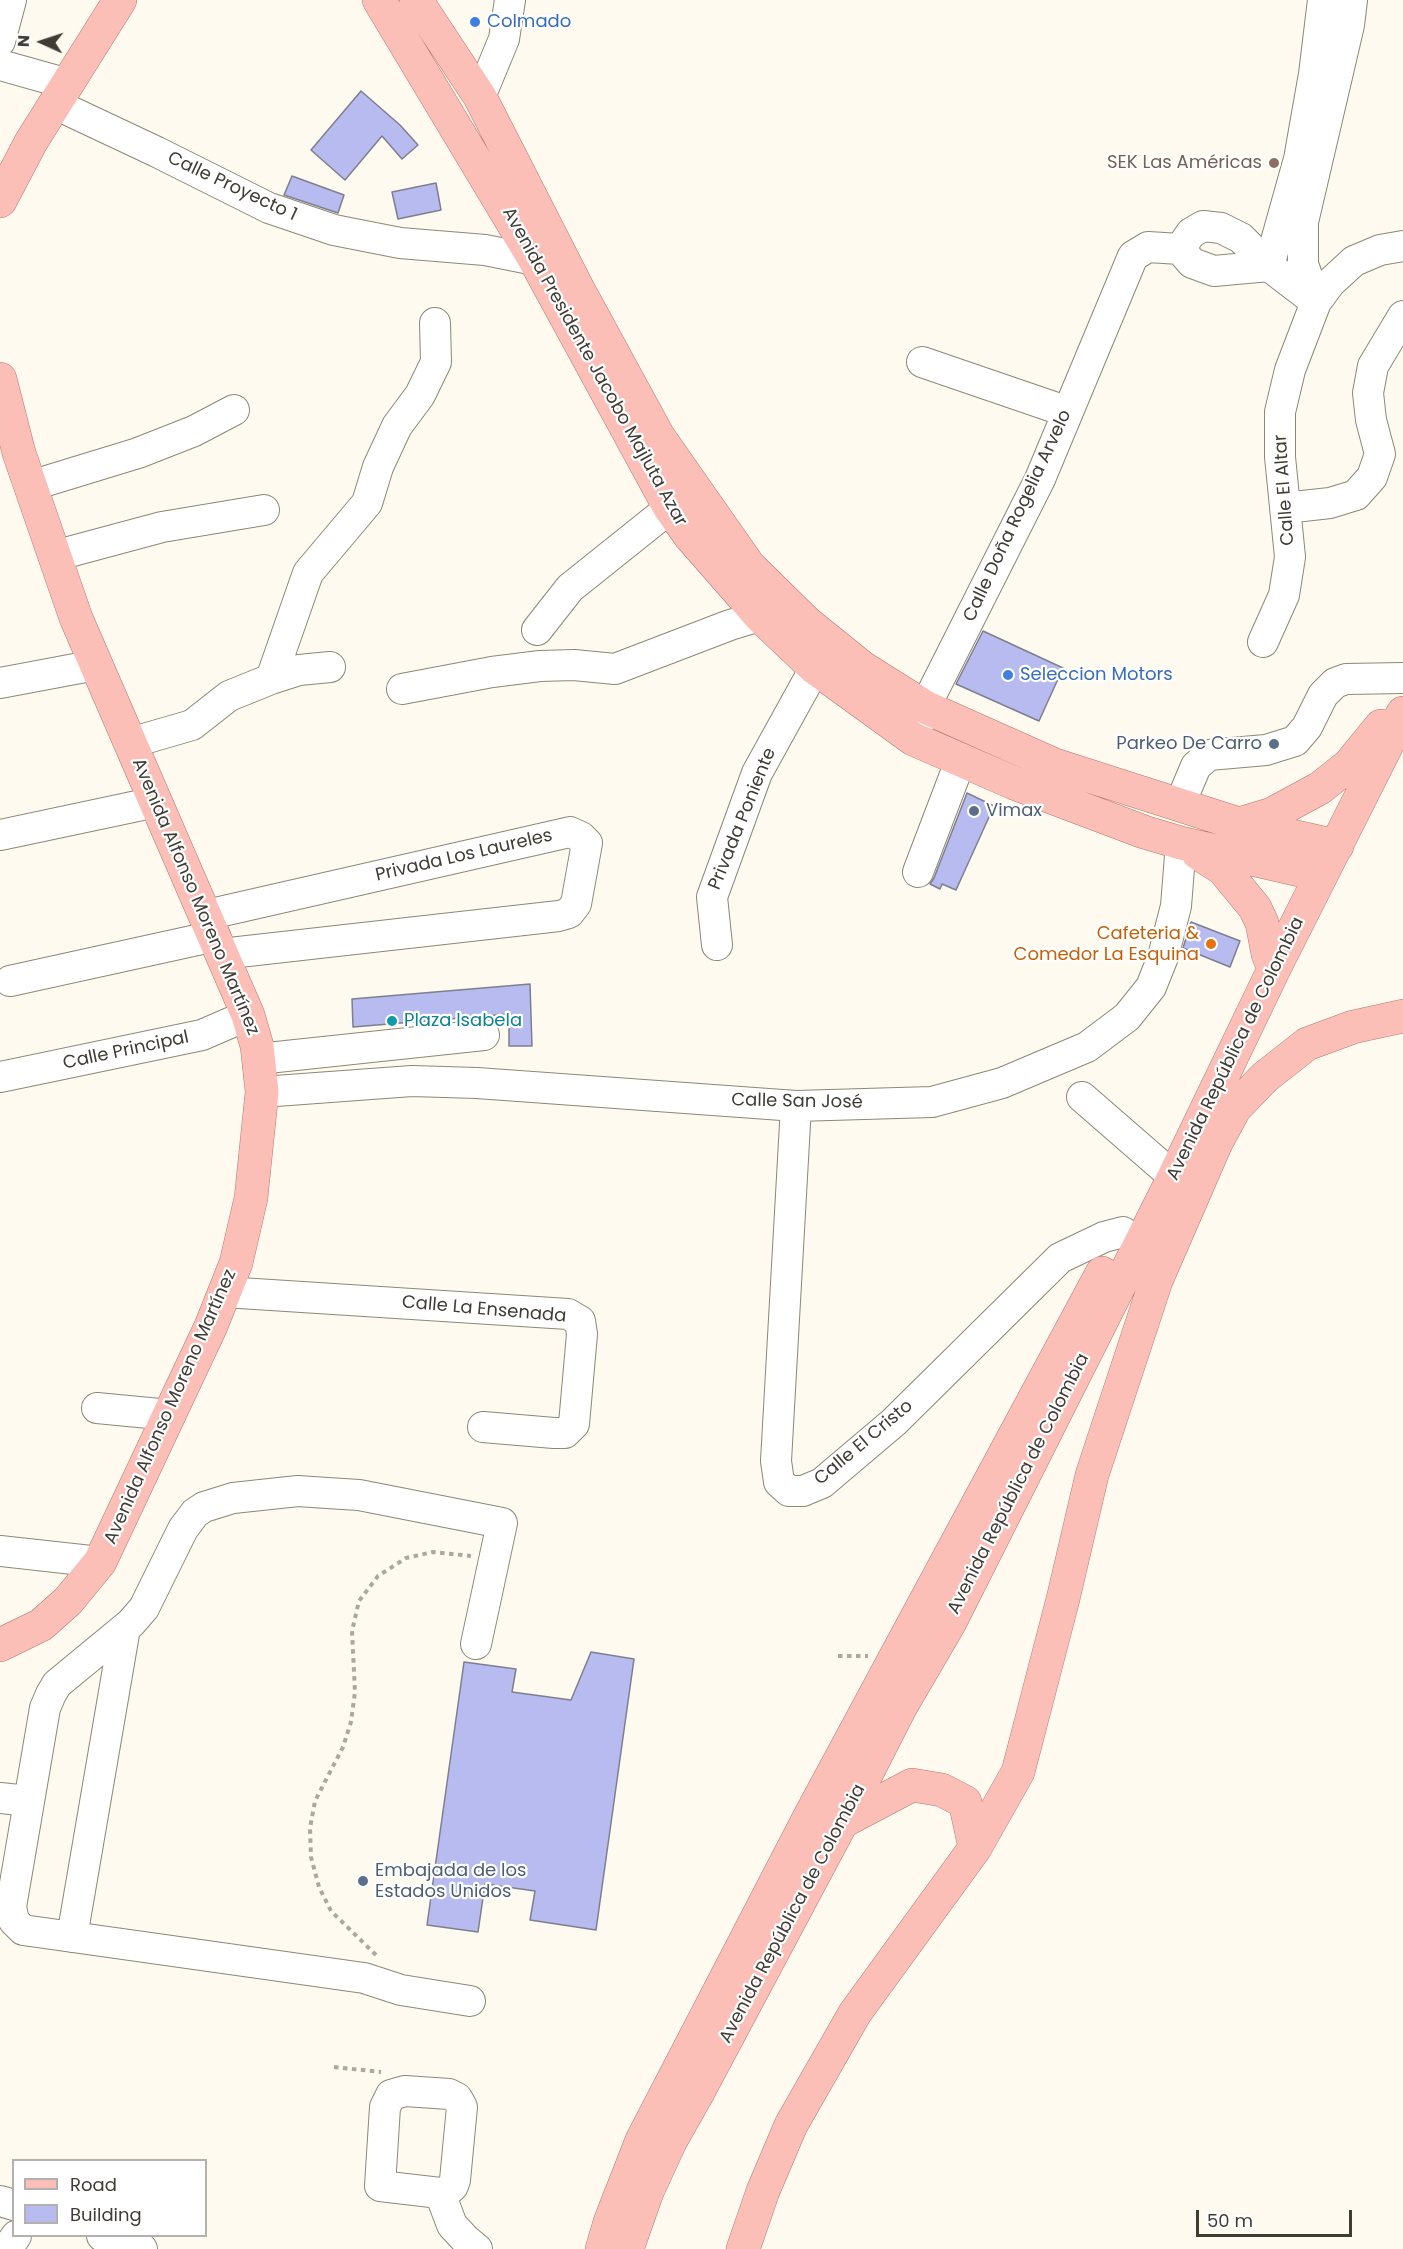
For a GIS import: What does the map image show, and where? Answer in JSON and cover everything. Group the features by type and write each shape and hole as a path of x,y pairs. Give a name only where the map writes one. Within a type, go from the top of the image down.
{"main road":[{"path":"0,201 12,157 61,94 120,0"},
{"name":"Avenida Presidente Jacobo Majluta Azar","path":"379,0 547,255 658,436 749,566 806,622 863,668 925,707 1055,765 1239,824 1337,846"},
{"name":"Avenida Presidente Jacobo Majluta Azar","path":"416,0 480,97 547,255 670,508 690,536 760,616 815,668 913,739 1014,783 1181,843 1321,875"},
{"name":"Avenida Alfonso Moreno Martínez","path":"0,379 9,455 30,486 76,618 248,1015 258,1059 262,1092 251,1198 236,1263 211,1326 170,1415 100,1562 68,1602 41,1625 0,1645"},
{"path":"1239,824 1272,814 1320,788 1349,765 1403,703"},
{"name":"Avenida República de Colombia","path":"627,2249 647,2192 670,2142 842,1822 900,1708 949,1624 1137,1227 1174,1177 1321,875 1391,754 1403,713"},
{"path":"1181,843 1223,869 1255,908 1262,922 1268,954 1274,969"},
{"name":"Avenida República de Colombia","path":"742,2246 791,2125 855,2013 975,1848 1018,1772 1063,1599 1092,1475 1156,1281 1215,1143 1235,1108 1265,1077 1307,1044 1353,1027 1403,1016"},
{"path":"602,2249 642,2140 800,1836 1137,1227"},
{"path":"842,1822 912,1785 942,1790 965,1802 975,1848"},
{"path":"647,2249 670,2188 674,2166 670,2142"}],"street":[{"path":"0,41 11,0"},
{"path":"480,97 504,39 510,0"},
{"path":"1269,266 1299,159 1314,74 1323,0"},
{"path":"1316,302 1303,264 1303,222 1349,25 1352,0"},
{"name":"Calle Proyecto 1","path":"0,65 61,94 157,152 268,208 334,230 400,243 547,255"},
{"path":"1269,266 1214,272 1192,263 1180,249 1191,232 1203,226 1221,228 1241,238 1269,266 1316,302"},
{"name":"Calle El Altar","path":"1263,642 1284,595 1290,557 1280,457 1280,412 1290,370 1316,302 1330,283 1354,261 1380,250 1403,246"},
{"name":"Calle Doña Rogelia Arvelo","path":"913,739 925,707 1040,479 1133,256 1148,247 1180,249"},
{"path":"1285,508 1330,503 1356,495 1372,477 1380,454 1371,420 1368,393 1373,366 1403,316"},
{"path":"271,680 308,573 368,503 378,467 397,426 420,395 436,362 435,323"},
{"path":"922,362 1068,412"},
{"path":"30,486 138,453 194,431 234,410"},
{"path":"537,630 570,588 670,508"},
{"path":"54,556 162,527 264,510"},
{"path":"402,689 492,672 540,666 574,665 615,669 760,616"},
{"path":"0,683 96,665"},
{"path":"130,742 192,725 229,696 271,680 299,670 330,667"},
{"name":"Privada Poniente","path":"717,945 712,897 757,773 815,668"},
{"path":"1180,804 1196,766 1209,755 1266,750 1295,741 1307,728 1323,694 1335,683 1346,679 1403,678"},
{"path":"918,872 961,759"},
{"path":"0,835 156,802"},
{"name":"Privada Los Laureles","path":"570,832 587,843 576,904 568,913 559,916 214,935 570,832"},
{"name":"Calle San José","path":"262,1092 412,1081 477,1083 796,1106 932,1102 1002,1083 1087,1047 1128,1017 1151,987 1163,957 1176,906 1181,843"},
{"path":"10,981 214,935"},
{"name":"Calle Principal","path":"0,1077 202,1035 248,1015"},
{"path":"258,1059 484,1035"},
{"path":"1082,1097 1174,1177"},
{"name":"Calle El Cristo","path":"796,1106 776,1461 779,1482 789,1491 803,1491 822,1483 894,1422 1060,1258 1104,1237 1137,1227"},
{"name":"Calle La Ensenada","path":"224,1293 568,1314 580,1321 582,1334 574,1424 565,1433 554,1434 483,1427"},
{"path":"98,1408 170,1415"},
{"path":"470,2001 401,1990 364,1978 23,1930 14,1921 11,1907 14,1799 51,1694 57,1684 125,1628 144,1608 183,1529 195,1513 217,1502 234,1498 298,1491 359,1495 502,1523 476,1644"},
{"path":"0,1551 100,1562"},
{"path":"72,1937 125,1628"},
{"path":"405,2091 449,2094 457,2098 462,2107 455,2180 450,2189 434,2193 380,2186 385,2107 391,2095 405,2091"},
{"path":"434,2193 436,2232 444,2249"},
{"path":"434,2193 452,2224 477,2249"}],"path":[{"path":"401,1990 374,1952 331,1911 319,1887 311,1857 310,1828 315,1801 343,1747 351,1722 355,1692 352,1630 359,1600 378,1576 406,1558 433,1552 462,1554 493,1561"},
{"path":"334,2067 401,2075 405,2091"}],"building":[{"path":"361,91 400,125 418,145 402,159 382,136 345,180 311,150"},
{"path":"292,176 344,195 338,213 284,195"},
{"path":"436,183 441,210 398,219 392,192"},
{"name":"Seleccion Motors","path":"983,631 1063,668 1039,721 956,684"},
{"path":"967,793 994,806 956,890 942,884 940,889 930,884"},
{"name":"Cafeteria & Comedor La Esquina","path":"1191,922 1240,941 1230,967 1183,948"},
{"name":"Plaza Isabela","path":"530,984 532,1046 509,1046 509,1014 353,1027 352,999"},
{"path":"591,1652 634,1659 596,1930 530,1920 535,1891 485,1884 478,1932 427,1925 464,1662 516,1669 512,1692 571,1700"}],"place":[{"name":"Colmado","path":"475,22"},
{"name":"SEK Las Américas","path":"1274,163"},
{"name":"Seleccion Motors","path":"1008,675"},
{"name":"Parkeo De Carro","path":"1274,744"},
{"name":"Vimax","path":"974,811"},
{"name":"Cafeteria & Comedor La Esquina","path":"1211,944"},
{"name":"Plaza Isabela","path":"392,1021"},
{"name":"Embajada de los Estados Unidos","path":"363,1881"}]}
